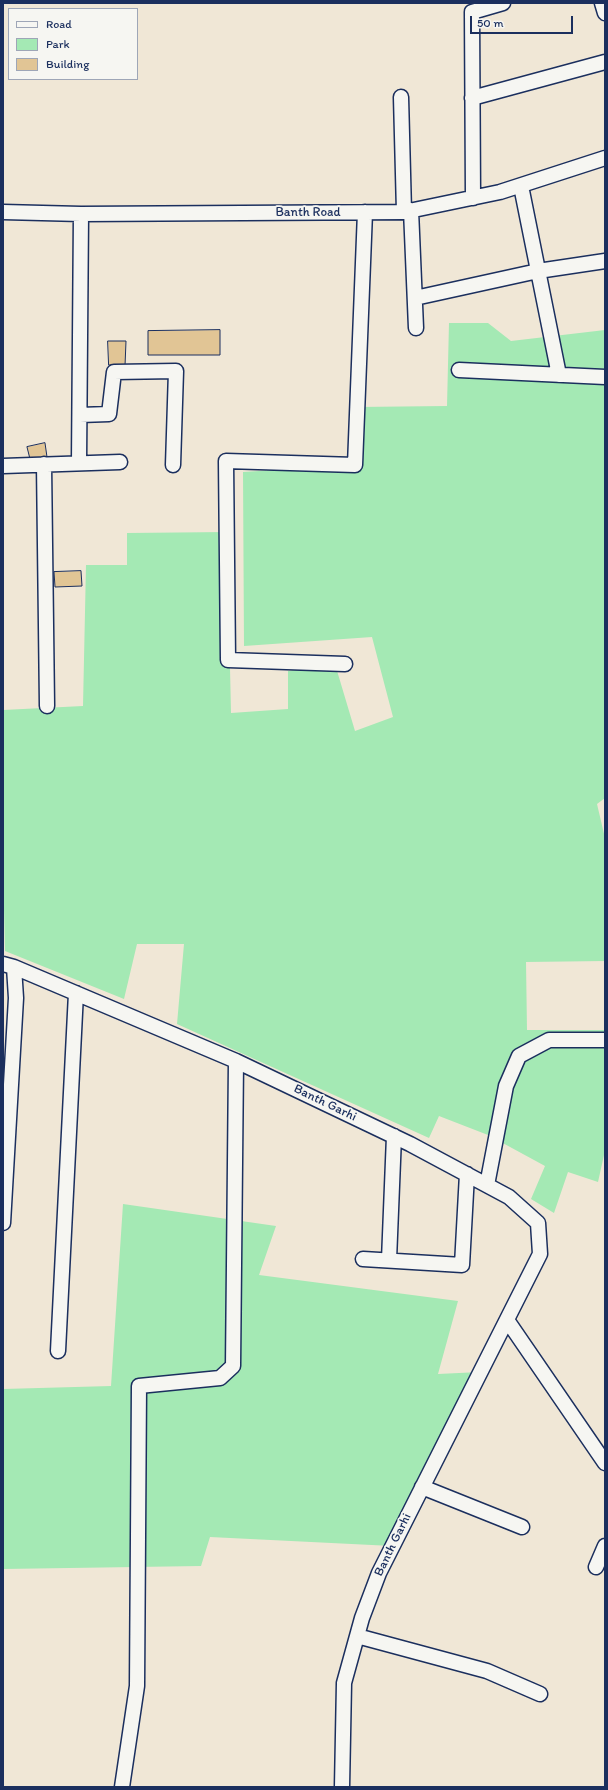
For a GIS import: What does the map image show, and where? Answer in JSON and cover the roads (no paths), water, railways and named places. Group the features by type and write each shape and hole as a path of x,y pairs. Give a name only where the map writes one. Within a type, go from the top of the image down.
{"street":[{"path":"472,198 472,12 503,3"},
{"path":"602,3 605,13"},
{"path":"472,98 605,62"},
{"path":"401,97 407,211 415,298 416,328"},
{"name":"Banth Road","path":"3,212 81,214 407,211 500,192 605,158"},
{"path":"521,186 559,375"},
{"path":"345,664 228,660 226,461 355,465 365,212"},
{"path":"79,462 81,214"},
{"path":"415,298 538,270 605,261"},
{"path":"459,370 605,376"},
{"path":"80,415 109,414 114,372 176,371 173,465"},
{"path":"3,466 79,462 120,462"},
{"path":"44,464 47,706"},
{"path":"3,1223 16,998 9,965"},
{"name":"Banth Garhi","path":"9,965 236,1060 394,1136 509,1197 538,1223 540,1254 379,1573 362,1618 344,1683 342,1787"},
{"path":"58,1352 76,992"},
{"path":"487,1185 506,1086 519,1056 549,1040 605,1040"},
{"path":"122,1787 137,1686 139,1386 220,1378 233,1366 236,1060"},
{"path":"389,1260 394,1136"},
{"path":"363,1259 462,1265 466,1174"},
{"path":"506,1320 605,1463"},
{"path":"422,1487 522,1527"},
{"path":"596,1567 605,1546"},
{"path":"357,1636 487,1671 540,1694"}]}
